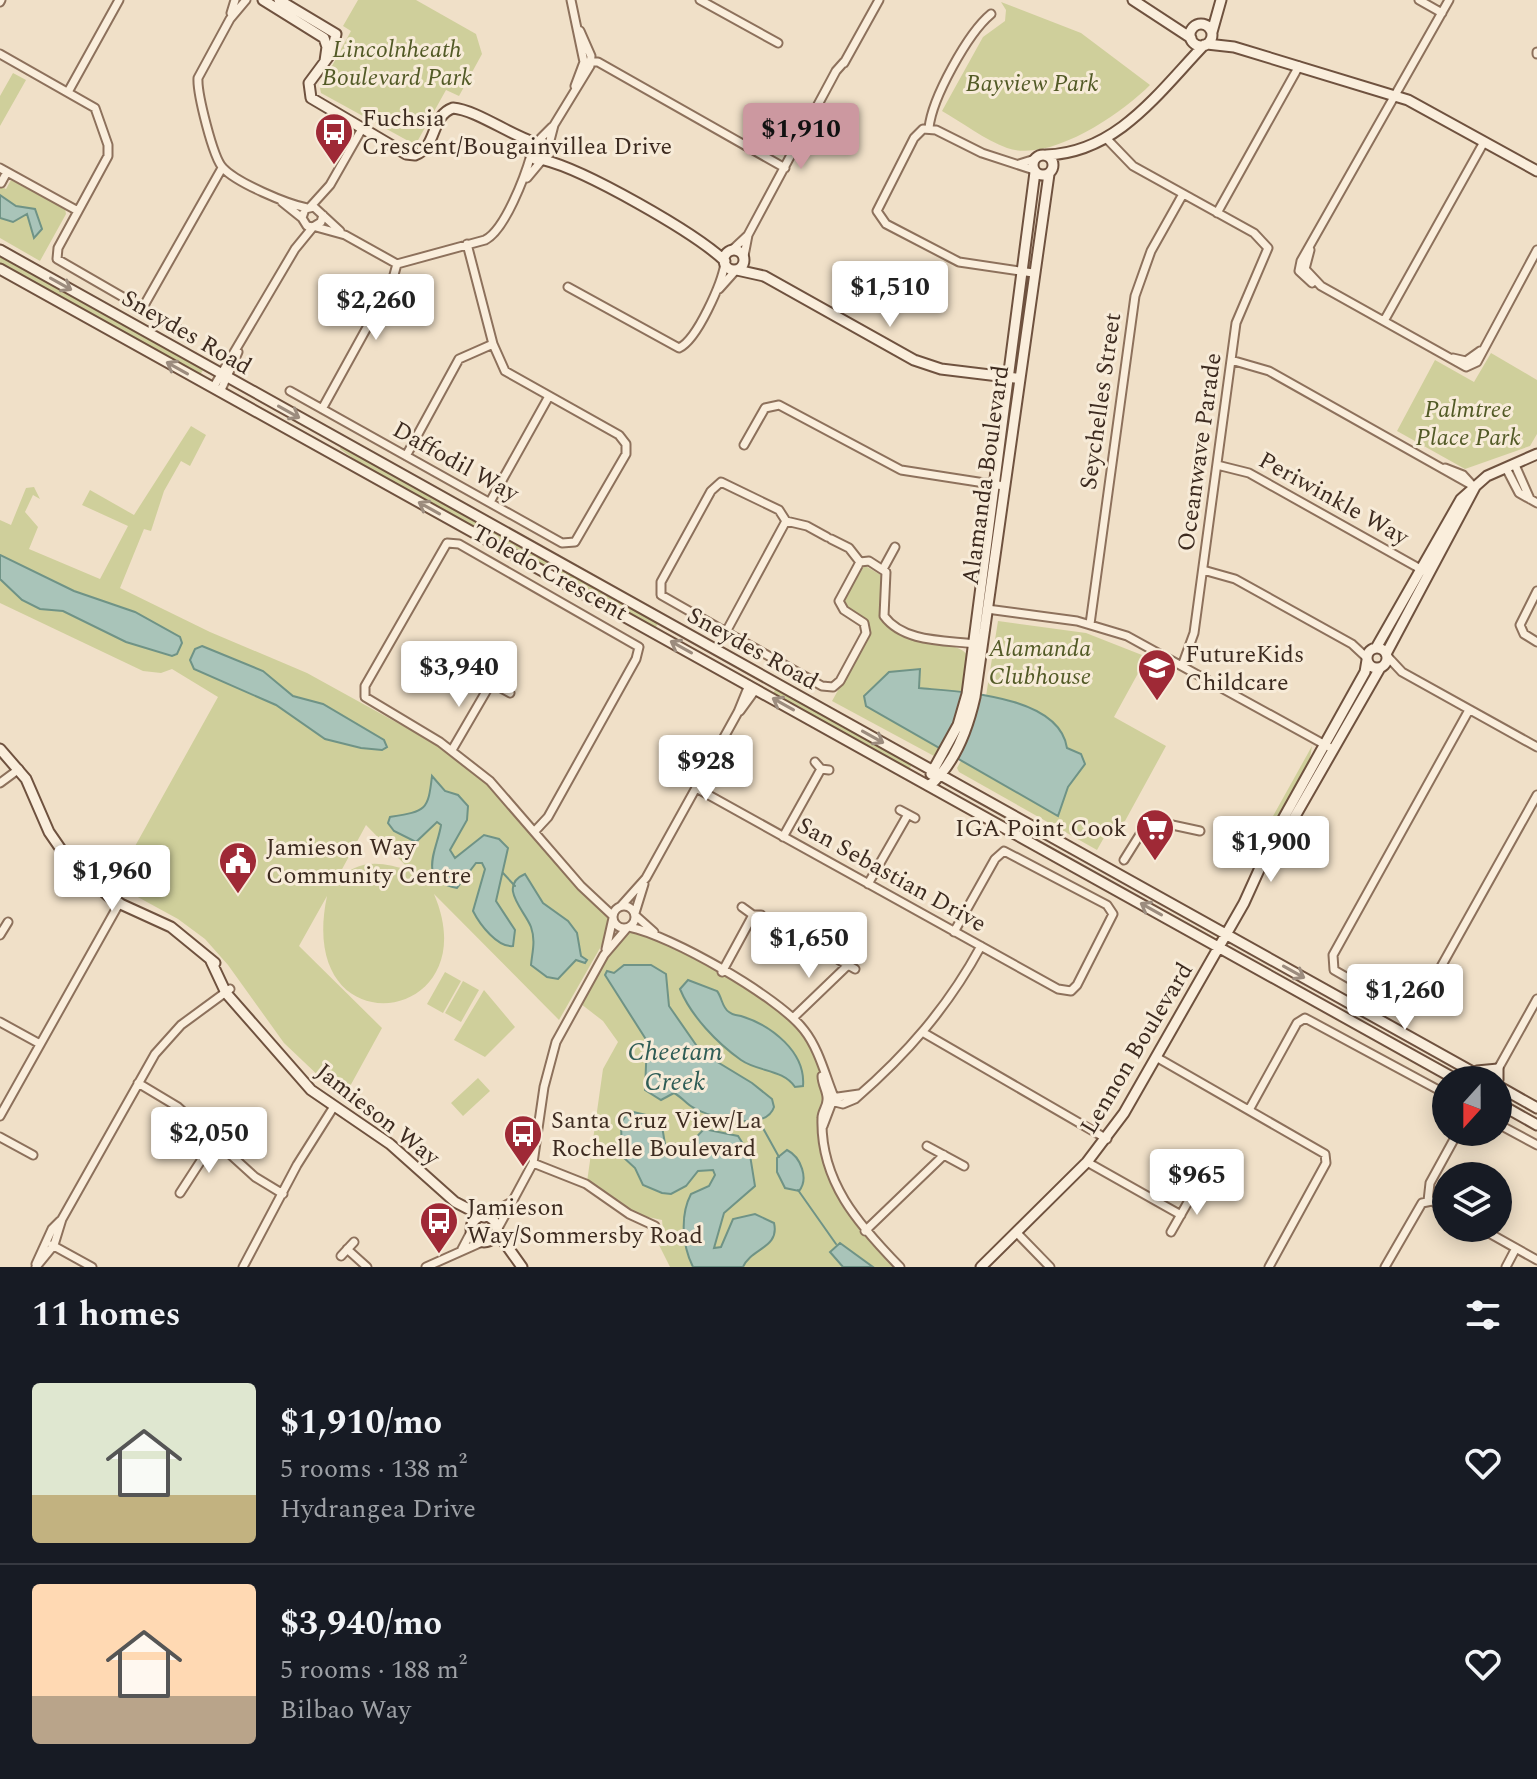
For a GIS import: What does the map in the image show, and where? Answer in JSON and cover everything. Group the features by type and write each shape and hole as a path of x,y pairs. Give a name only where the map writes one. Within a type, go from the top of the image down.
{"street":[{"path":"68,92 119,0"},
{"path":"230,19 235,0"},
{"path":"142,309 222,168 198,78 230,19 246,0"},
{"path":"263,0 324,38 327,47 325,61"},
{"path":"279,0 334,32"},
{"path":"522,182 530,154 554,125 589,63 571,0"},
{"path":"700,0 778,43"},
{"path":"568,287 679,348 690,340 715,294 731,251 748,235 828,92 836,71 879,0"},
{"path":"1133,0 1206,44 1234,47 1396,95 1537,171"},
{"path":"1419,0 1442,13"},
{"path":"1449,0 1310,250 1302,270 1321,286 1459,365 1477,362 1537,250"},
{"path":"1182,67 1197,25 1220,2"},
{"path":"1028,273 959,262 881,220 878,206 918,132 929,128 988,156 1035,171 1050,172 1073,153 1106,138 1150,104 1206,44 1220,2"},
{"path":"929,128 937,100 976,30 991,14"},
{"path":"1167,19 1205,25 1234,47"},
{"path":"324,38 334,32"},
{"path":"334,32 336,44 309,83 311,98 415,155 427,148 444,111 464,109 509,134 548,149 571,169"},
{"path":"0,54 97,110 109,151 57,251 57,259 180,330"},
{"path":"589,63 613,72 785,168"},
{"path":"1106,138 1128,162 1217,213 1299,66"},
{"path":"277,198 322,214 345,235 397,264 491,236 522,182 543,160 554,125"},
{"path":"295,249 302,220 309,207 330,185 363,127"},
{"path":"509,134 530,154 571,169 701,241 744,257 764,276 914,360 941,369 1014,378"},
{"path":"1384,321 1484,142"},
{"path":"1019,164 1046,155 1073,153"},
{"path":"1046,155 1053,161 1050,172"},
{"name":"Alamanda Boulevard","path":"931,770 945,758 969,720 1028,273 1035,159"},
{"path":"222,168 277,198 314,227 345,235"},
{"path":"1,183 4,170 78,211"},
{"name":"Alamanda Boulevard","path":"1028,273 1050,172"},
{"path":"217,390 295,249 322,214 330,185"},
{"name":"Seychelles Street","path":"1090,624 1135,296 1151,251 1183,194"},
{"name":"Oceanwave Parade","path":"1182,666 1192,642 1241,304 1265,260 1268,248 1254,233 1217,213"},
{"path":"715,294 743,264 748,235"},
{"path":"701,241 736,270 764,276"},
{"path":"467,244 493,344 505,371 548,398 490,502"},
{"name":"Sneydes Road","path":"0,250 1463,1066"},
{"path":"322,409 392,282 397,264"},
{"name":"Sneydes Road","path":"0,269 1432,1066"},
{"path":"406,456 459,359 493,344"},
{"path":"1231,360 1269,371 1440,466 1463,475 1475,487"},
{"name":"Daffodil Way","path":"290,391 562,543 572,544 578,539 627,448 619,435 548,398"},
{"path":"744,445 765,408 779,405 901,470 999,486"},
{"path":"1328,747 1371,654 1426,572 1475,487 1487,476 1537,454"},
{"name":"Periwinkle Way","path":"1217,465 1249,473 1426,572"},
{"path":"1510,467 1534,502"},
{"path":"726,482 779,510 786,521 807,526 849,548 860,562 839,601 844,610 864,623 866,633 840,681 833,687 819,684 665,598 660,591 661,582 717,484 726,482"},
{"path":"726,632 786,521"},
{"name":"Toledo Crescent","path":"452,750 370,702 364,694 365,686 447,543 459,544 635,643 639,650 548,817 535,831"},
{"path":"883,569 895,547"},
{"path":"860,562 869,561 883,569 888,580 884,616 891,623 920,638 978,644"},
{"path":"1203,570 1226,575 1371,654 1387,655 1402,672"},
{"path":"1328,747 1381,668 1426,572"},
{"path":"1537,591 1520,625 1524,634 1537,642"},
{"path":"982,608 1090,624 1127,636 1328,747"},
{"path":"1371,654 1373,668 1402,672 1537,747"},
{"path":"472,672 510,693"},
{"path":"426,1267 484,1242 497,1231 533,1163 552,1053 566,1020 604,955 628,927 646,878 759,674"},
{"path":"491,683 452,750 498,788 618,926 659,936"},
{"path":"1469,710 1331,962 1337,973 1402,1009 1413,1011 1422,1001 1537,795"},
{"name":"Lennon Boulevard","path":"981,1267 1107,1139 1219,947 1270,851 1278,828 1328,747"},
{"name":"Jamieson Way","path":"0,749 19,769 55,843 92,882 120,902 138,906 189,939 225,972 227,990 242,1003 249,1018 293,1073 333,1108 390,1144 455,1202 484,1217"},
{"name":"Alamanda Boulevard","path":"942,775 945,758"},
{"path":"783,837 821,767"},
{"path":"0,783 19,769"},
{"path":"929,786 931,770"},
{"path":"929,786 942,775"},
{"name":"San Sebastian Drive","path":"696,788 783,837 954,932 981,946 1061,991 1069,992 1077,985 1112,922 1112,911 1013,853 1004,851 997,855 954,932"},
{"path":"868,884 907,815"},
{"path":"1124,860 1149,820 1200,831"},
{"path":"604,955 613,917 646,878"},
{"path":"593,897 628,906 659,936 773,1000 794,1017 812,1043 832,1100"},
{"path":"0,1116 120,902"},
{"path":"722,972 757,915 742,907"},
{"path":"1,932 8,922"},
{"path":"832,1100 846,1103 861,1094 924,1033 953,996 981,946"},
{"path":"794,1017 851,967 839,960"},
{"path":"36,1267 138,1083 171,1035 227,990"},
{"path":"1506,1066 1537,999"},
{"path":"1249,1110 1297,1023 1305,1018 1432,1086"},
{"path":"0,1022 40,1044"},
{"path":"924,1033 1107,1139"},
{"path":"1156,1057 1322,1150 1327,1158 1269,1267"},
{"path":"138,1083 178,1107 255,1177 283,1194"},
{"path":"1512,1090 1537,1108"},
{"path":"832,1100 822,1116 827,1160 836,1187 865,1231 900,1267"},
{"path":"243,1267 333,1108"},
{"path":"1512,1111 1537,1125"},
{"path":"1512,1132 1537,1145"},
{"path":"0,1137 33,1155"},
{"path":"180,1193 215,1139"},
{"path":"927,1146 964,1166"},
{"path":"1385,1267 1417,1209 1428,1201 1430,1183 1450,1146"},
{"path":"865,1231 944,1155"},
{"path":"1087,1162 1181,1215"},
{"path":"533,1163 586,1184 629,1214 655,1226"},
{"path":"1171,1232 1196,1188"},
{"path":"460,1251 475,1220 514,1200"},
{"path":"1428,1201 1432,1203"},
{"name":"Jamieson Way","path":"455,1202 472,1230"},
{"path":"484,1217 494,1221 511,1255 522,1267"},
{"path":"472,1230 484,1242 511,1255"},
{"path":"1016,1232 1050,1267"},
{"path":"341,1256 354,1242"},
{"path":"1505,1242 1537,1260"},
{"path":"51,1244 92,1267"},
{"path":"1506,1267 1516,1248"},
{"path":"347,1249 367,1267"}],"green space":[{"name":"Lincolnheath Boulevard Park","path":"358,0 416,0 476,34 482,54 459,96 446,90 417,142 412,143 321,93 320,88 351,31 343,26"},
{"name":"Bayview Park","path":"1001,2 1081,33 1150,85 1103,122 1063,142 1024,151 991,141 942,111 983,37 1005,21 1006,10"},
{"path":"13,73 26,80 0,126 0,96"},
{"path":"11,180 65,209 66,214 40,261 0,238 0,186 6,189"},
{"path":"0,257 203,370 200,375 10,270 0,263"},
{"name":"Palmtree Place Park","path":"1491,353 1537,380 1537,434 1530,446 1465,469 1397,431 1435,360 1474,382"},
{"path":"191,426 206,435 190,466 181,461 164,491 151,531 144,529 120,588 210,632 307,673 443,748 484,780 609,919 604,941 559,1020 434,894 444,938 436,972 416,994 389,1003 361,999 338,980 324,946 327,896 299,946 382,1028 343,1099 284,1043 228,965 205,939 178,919 114,884 218,697 172,669 161,673 143,671 0,603 0,520 11,525 26,488 34,487 40,499 33,495 25,512 38,527 29,549 100,579 128,526 82,505 90,490 134,515","holes":["366,825 411,871 370,864 352,869 334,884"]},
{"path":"341,446 658,623 655,629 364,466 340,449"},
{"path":"864,565 884,577 882,619 892,628 917,638 954,646 968,656 960,707 934,756 832,701 871,632 867,620 849,609 843,600"},
{"name":"Alamanda Clubhouse","path":"998,621 1086,633 1147,657 1114,717 1166,746 1125,821 1111,825 1097,850 959,772 957,768 975,735 986,696"},
{"path":"776,688 912,764 909,770 773,694"},
{"path":"1312,746 1310,758 1261,850 1252,854"},
{"path":"633,930 714,968 756,993 792,1021 805,1037 816,1059 823,1085 822,1150 831,1184 848,1214 895,1267 670,1267 655,1237 663,1231 662,1220 634,1214 587,1182 603,1069 618,1042 603,1021 581,1004 616,942"},
{"path":"445,972 461,981 443,1013 427,1004"},
{"path":"463,981 479,990 461,1022 445,1013"},
{"path":"484,990 515,1027 485,1057 454,1040"},
{"path":"478,1078 490,1091 463,1116 451,1103"}],"water":[{"path":"0,195 16,206 35,209 42,229 34,238 27,214 13,222 0,218"},
{"path":"0,555 74,591 135,612 180,637 182,643 177,654 172,656 126,642 63,611 40,609 22,600 0,579"},
{"path":"202,646 263,671 293,696 323,704 384,740 387,747 382,750 361,748 325,739 276,705 194,669 190,660 195,649"},
{"path":"920,669 919,688 1005,700 1046,717 1060,730 1067,748 1081,754 1085,764 1068,787 1058,816 866,706 864,696 889,672"},
{"path":"432,776 445,791 458,795 468,806 467,820 450,850 455,858 484,835 499,839 508,848 496,901 515,930 513,946 496,939 473,911 485,869 482,863 476,863 457,888 444,884 436,878 432,862 441,825 437,822 416,842 394,831 388,823 390,817 423,807 429,796"},
{"path":"525,874 543,903 568,921 577,933 581,956 587,960 585,963 576,960 558,979 547,977 531,965 532,932 513,892 517,879"},
{"name":"Cheetam Creek","path":"624,965 651,965 666,974 669,1006 701,1052 772,1099 774,1107 769,1115 750,1121 725,1119 694,1108 674,1093 661,1100 645,1090 647,1041 605,975 607,971 614,973"},
{"path":"688,980 717,991 729,1012 775,1033 799,1062 803,1086 795,1087 784,1077 748,1064 723,1046 698,1019 685,999 680,989"},
{"path":"629,1111 646,1115 662,1126 666,1150 672,1155 685,1149 704,1129 738,1136 750,1155 755,1186 724,1213 714,1248 721,1247 733,1219 755,1214 774,1223 775,1231 769,1243 743,1267 693,1267 685,1240 685,1211 691,1194 709,1186 715,1175 713,1170 698,1171 686,1186 671,1194 643,1185 635,1168 622,1156 621,1123"},
{"path":"787,1150 802,1169 803,1181 799,1191 785,1188 777,1172 777,1158"},
{"path":"840,1243 873,1267 843,1267 830,1252"}],"waterway":[{"path":"503,873 515,886"},
{"path":"759,1121 779,1157"},
{"path":"798,1190 836,1244"}],"place":[{"name":"Fuchsia Crescent/Bougainvillea Drive","path":"334,166"},
{"name":"FutureKids Childcare","path":"1157,702"},
{"name":"IGA Point Cook","path":"1155,862"},
{"name":"Jamieson Way Community Centre","path":"238,895"},
{"name":"Santa Cruz View/La Rochelle Boulevard","path":"523,1168"},
{"name":"Jamieson Way/Sommersby Road","path":"439,1255"}]}
